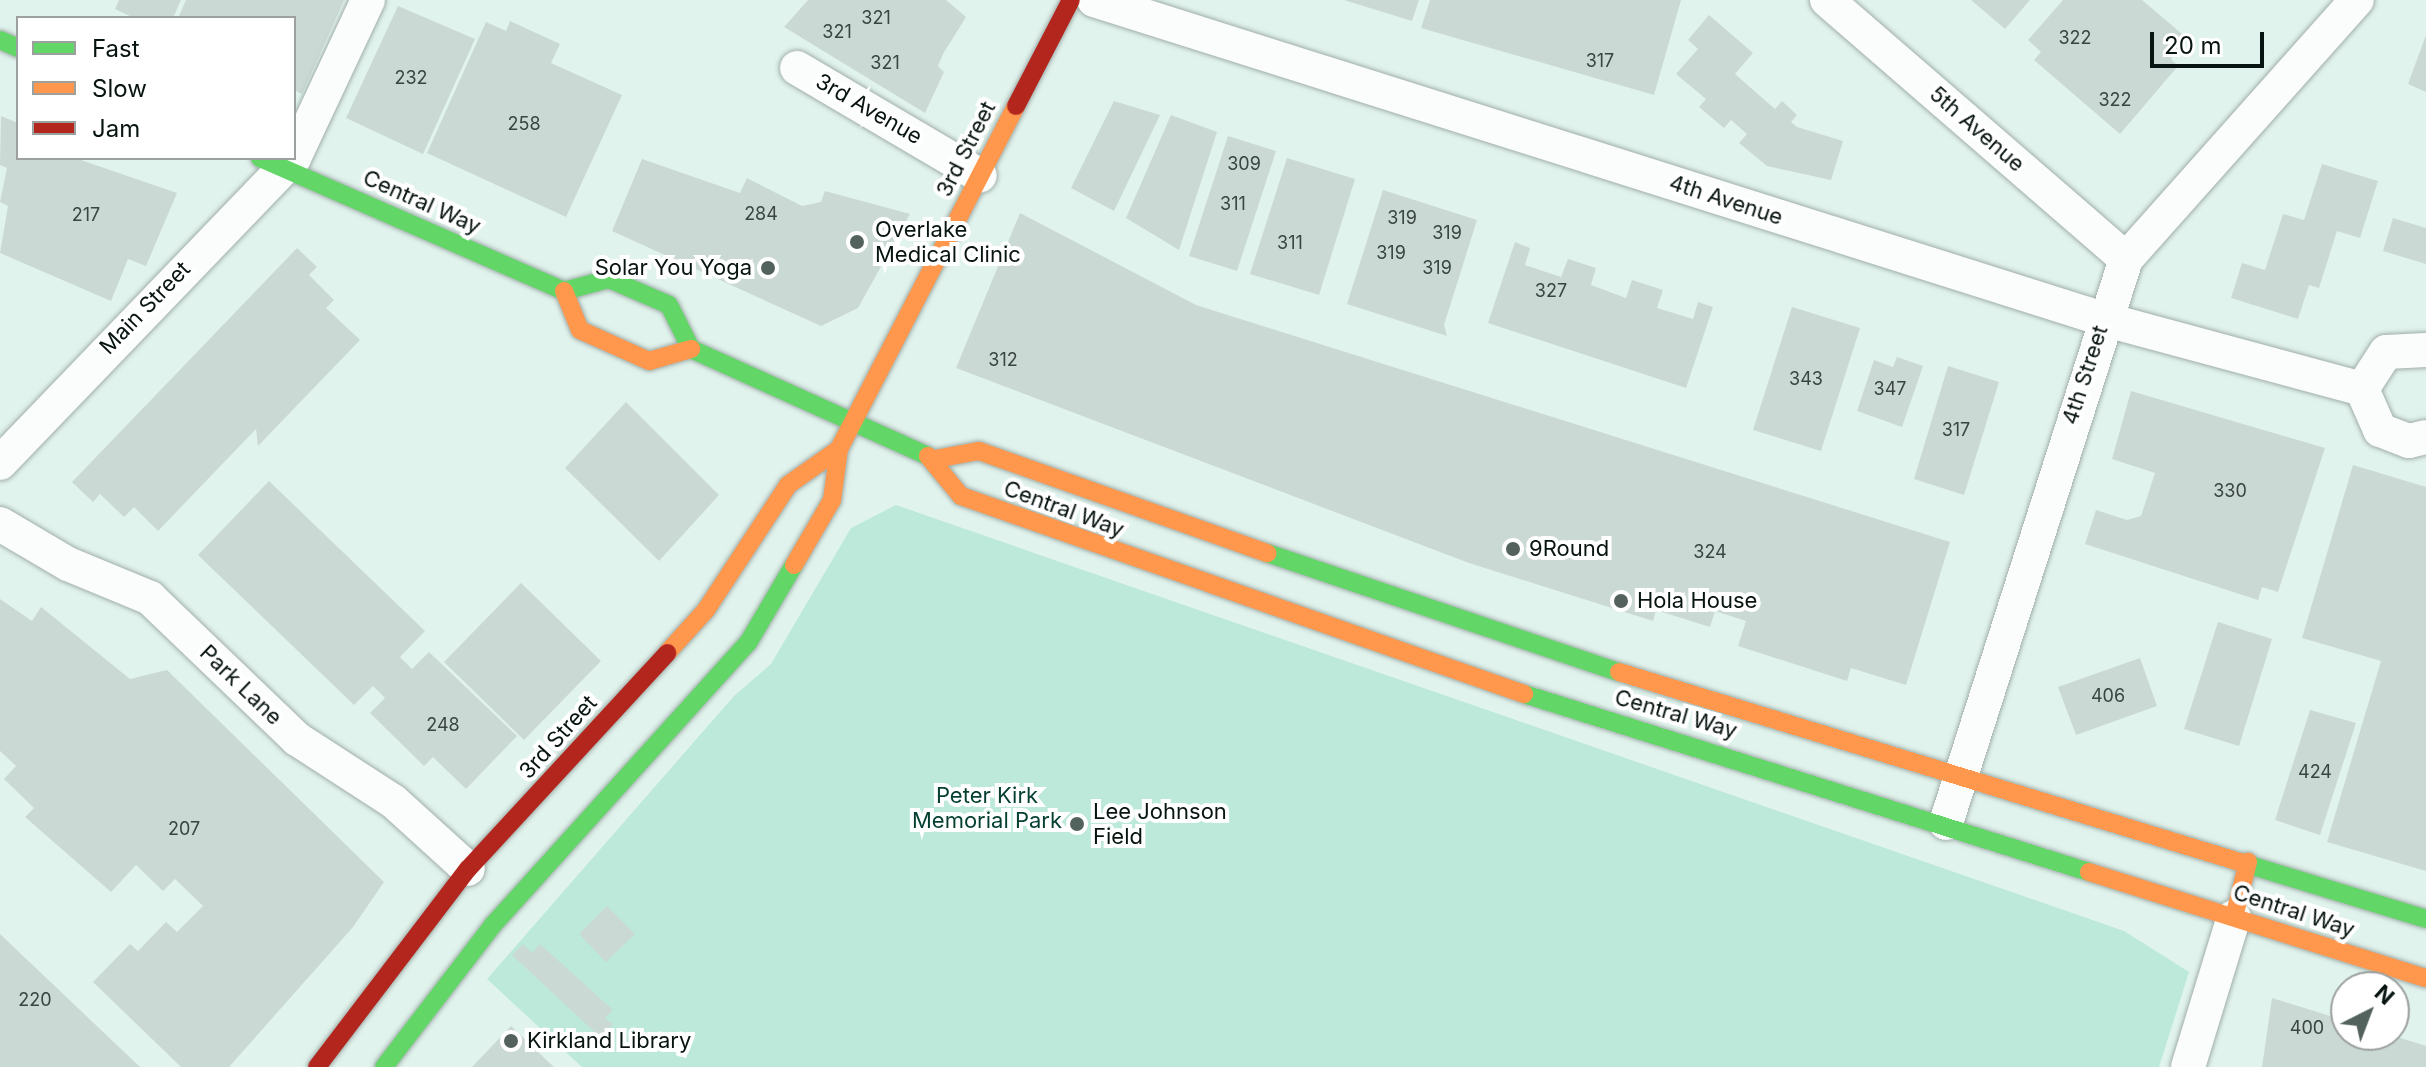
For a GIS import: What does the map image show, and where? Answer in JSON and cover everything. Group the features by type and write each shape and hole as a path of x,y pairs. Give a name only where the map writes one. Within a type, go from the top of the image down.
{"main road":[{"name":"3rd Street","path":"384,1067 492,926 748,643 832,500 839,449 1071,0"},
{"name":"Central Way","path":"284,161 564,291"},
{"path":"691,349 649,361 580,330 564,291 609,279 669,305 691,349 935,459"},
{"name":"3rd Street","path":"317,1067 468,869 706,610 788,485 839,449"},
{"name":"Central Way","path":"2426,919 1960,772 1512,639 979,451 935,459 961,496 1194,582 1547,702 1946,823 2426,978"},
{"path":"2234,917 2248,862"}],"street":[{"name":"Main Street","path":"296,138 368,0"},
{"name":"4th Avenue","path":"1094,0 2103,319 2362,389"},
{"name":"5th Avenue","path":"1827,0 2126,259"},
{"name":"4th Street","path":"1946,823 2103,319 2126,259 2357,0"},
{"name":"3rd Avenue","path":"797,68 980,176"},
{"name":"Main Street","path":"0,463 284,161"},
{"path":"2426,350 2386,352 2362,389 2380,430 2409,441 2426,437"},
{"name":"Park Lane","path":"0,524 68,564 150,598 297,739 393,801 468,869"},
{"path":"2188,1067 2234,917"}],"green space":[{"name":"Peter Kirk Memorial Park","path":"896,505 2124,931 2189,972 2159,1067 582,1067 487,979 734,696 771,664 851,528"}],"building":[{"path":"119,0 181,0 174,16 130,16 115,9"},
{"path":"186,0 344,0 302,94 296,91 296,16 179,16"},
{"path":"808,0 946,0 966,17 943,54 938,66 944,72 925,113 784,27"},
{"path":"1344,0 1419,0 1412,21"},
{"path":"1430,0 1681,0 1654,95 1421,28"},
{"path":"1971,0 2030,0 2005,29"},
{"path":"2063,0 2142,0 2188,39 2171,59 2178,66 2120,134 2034,60 2041,52 2028,40"},
{"path":"398,6 475,39 423,154 346,118"},
{"path":"1709,15 1753,53 1735,74 1775,109 1782,101 1797,115 1791,122 1797,127 1843,141 1831,180 1767,166 1739,143 1747,134 1731,120 1724,128 1699,107 1706,99 1676,74 1698,49 1688,40"},
{"path":"510,21 560,44 551,63 622,95 566,217 427,153 486,22 506,31"},
{"path":"2426,35 2426,92 2408,84"},
{"path":"1114,101 1160,115 1114,211 1071,188"},
{"path":"1171,115 1217,132 1179,250 1126,218"},
{"path":"1,116 16,122 16,160 81,160 177,193 146,266 128,259 111,301 0,253 8,206 0,202 7,168 0,165"},
{"path":"1228,136 1276,151 1237,271 1189,256"},
{"path":"1287,158 1355,179 1319,295 1250,274"},
{"path":"642,159 740,193 747,178 802,206 821,202 825,191 910,214 858,308 821,326 612,231"},
{"path":"2322,164 2378,181 2360,238 2337,231 2319,288 2309,285 2298,319 2231,298 2242,263 2265,270 2283,214 2304,220"},
{"path":"1383,190 1477,220 1444,325 1447,336 1347,304"},
{"path":"1020,213 1196,305 1950,542 1906,685 1851,668 1847,681 1738,646 1746,621 1715,611 1710,627 1656,610 1653,621 1469,563 956,368"},
{"path":"2393,218 2426,228 2426,264 2383,251"},
{"path":"1515,242 1530,248 1525,265 1561,277 1568,259 1596,268 1591,285 1626,298 1632,280 1663,290 1657,308 1693,319 1698,302 1713,307 1686,388 1488,323"},
{"path":"297,248 317,267 309,275 334,300 326,308 360,340 258,446 256,429 158,531 134,507 124,517 100,494 93,502 72,482"},
{"path":"1792,307 1860,328 1821,451 1753,430"},
{"path":"1897,357 1923,366 1902,427 1857,411 1874,360 1893,367"},
{"path":"1948,366 1999,382 1964,495 1914,479"},
{"path":"2131,391 2325,448 2278,592 2262,587 2258,600 2085,544 2096,510 2127,520 2141,516 2155,473 2112,459"},
{"path":"626,402 719,495 659,561 565,468"},
{"path":"2353,465 2426,487 2426,871 2327,842 2381,661 2302,638"},
{"path":"269,481 425,631 400,657 412,669 429,652 517,736 466,789 433,757 424,766 370,713 385,698 373,686 354,705 198,555"},
{"path":"521,583 601,661 524,740 444,662"},
{"path":"0,599 32,621 41,607 130,679 167,670 384,882 353,927 229,1067 181,1067 93,982 130,944 138,951 166,922 177,932 203,906 175,879 163,891 136,865 111,892 25,817 34,808 4,779 16,766 0,751"},
{"path":"2218,622 2272,639 2239,746 2184,729"},
{"path":"2140,658 2157,706 2076,735 2058,687"},
{"path":"2310,710 2356,723 2320,835 2275,820"},
{"path":"607,906 635,934 606,962 579,934"},
{"path":"0,934 140,1067 0,1067"},
{"path":"523,944 532,953 540,944 613,1010 605,1018 613,1024 600,1037 512,955"},
{"path":"2272,998 2330,1016 2330,1051 2410,1051 2410,1041 2426,1046 2426,1067 2262,1067"},
{"name":"Kirkland Library","path":"511,1026 538,1052 554,1067 472,1067"}],"traffic: fast":[{"path":"0,40 16,47"},
{"path":"265,160 564,291 609,279 669,305 691,349 928,456"},
{"path":"1267,553 1619,672"},
{"path":"384,1067 492,926 748,643 794,565"},
{"path":"1524,694 2089,872"},
{"path":"2243,863 2426,919"}],"traffic: slow":[{"path":"794,565 832,500 839,449 1016,106"},
{"path":"564,291 580,330 649,361 691,349"},
{"path":"667,653 706,610 788,485 839,449"},
{"path":"935,459 979,451 1267,553"},
{"path":"928,456 961,496 1524,694"},
{"path":"1619,672 2243,863"},
{"path":"2234,917 2248,862"},
{"path":"2089,872 2426,978"}],"traffic: jam":[{"path":"1016,106 1071,0"},
{"path":"317,1067 468,869 667,653"}],"place":[{"name":"Overlake Medical Clinic","path":"857,242"},
{"name":"Solar You Yoga","path":"768,268"},
{"name":"9Round","path":"1513,549"},
{"name":"Hola House","path":"1621,601"},
{"name":"Lee Johnson Field","path":"1077,824"},
{"name":"Kirkland Library","path":"511,1041"}]}
